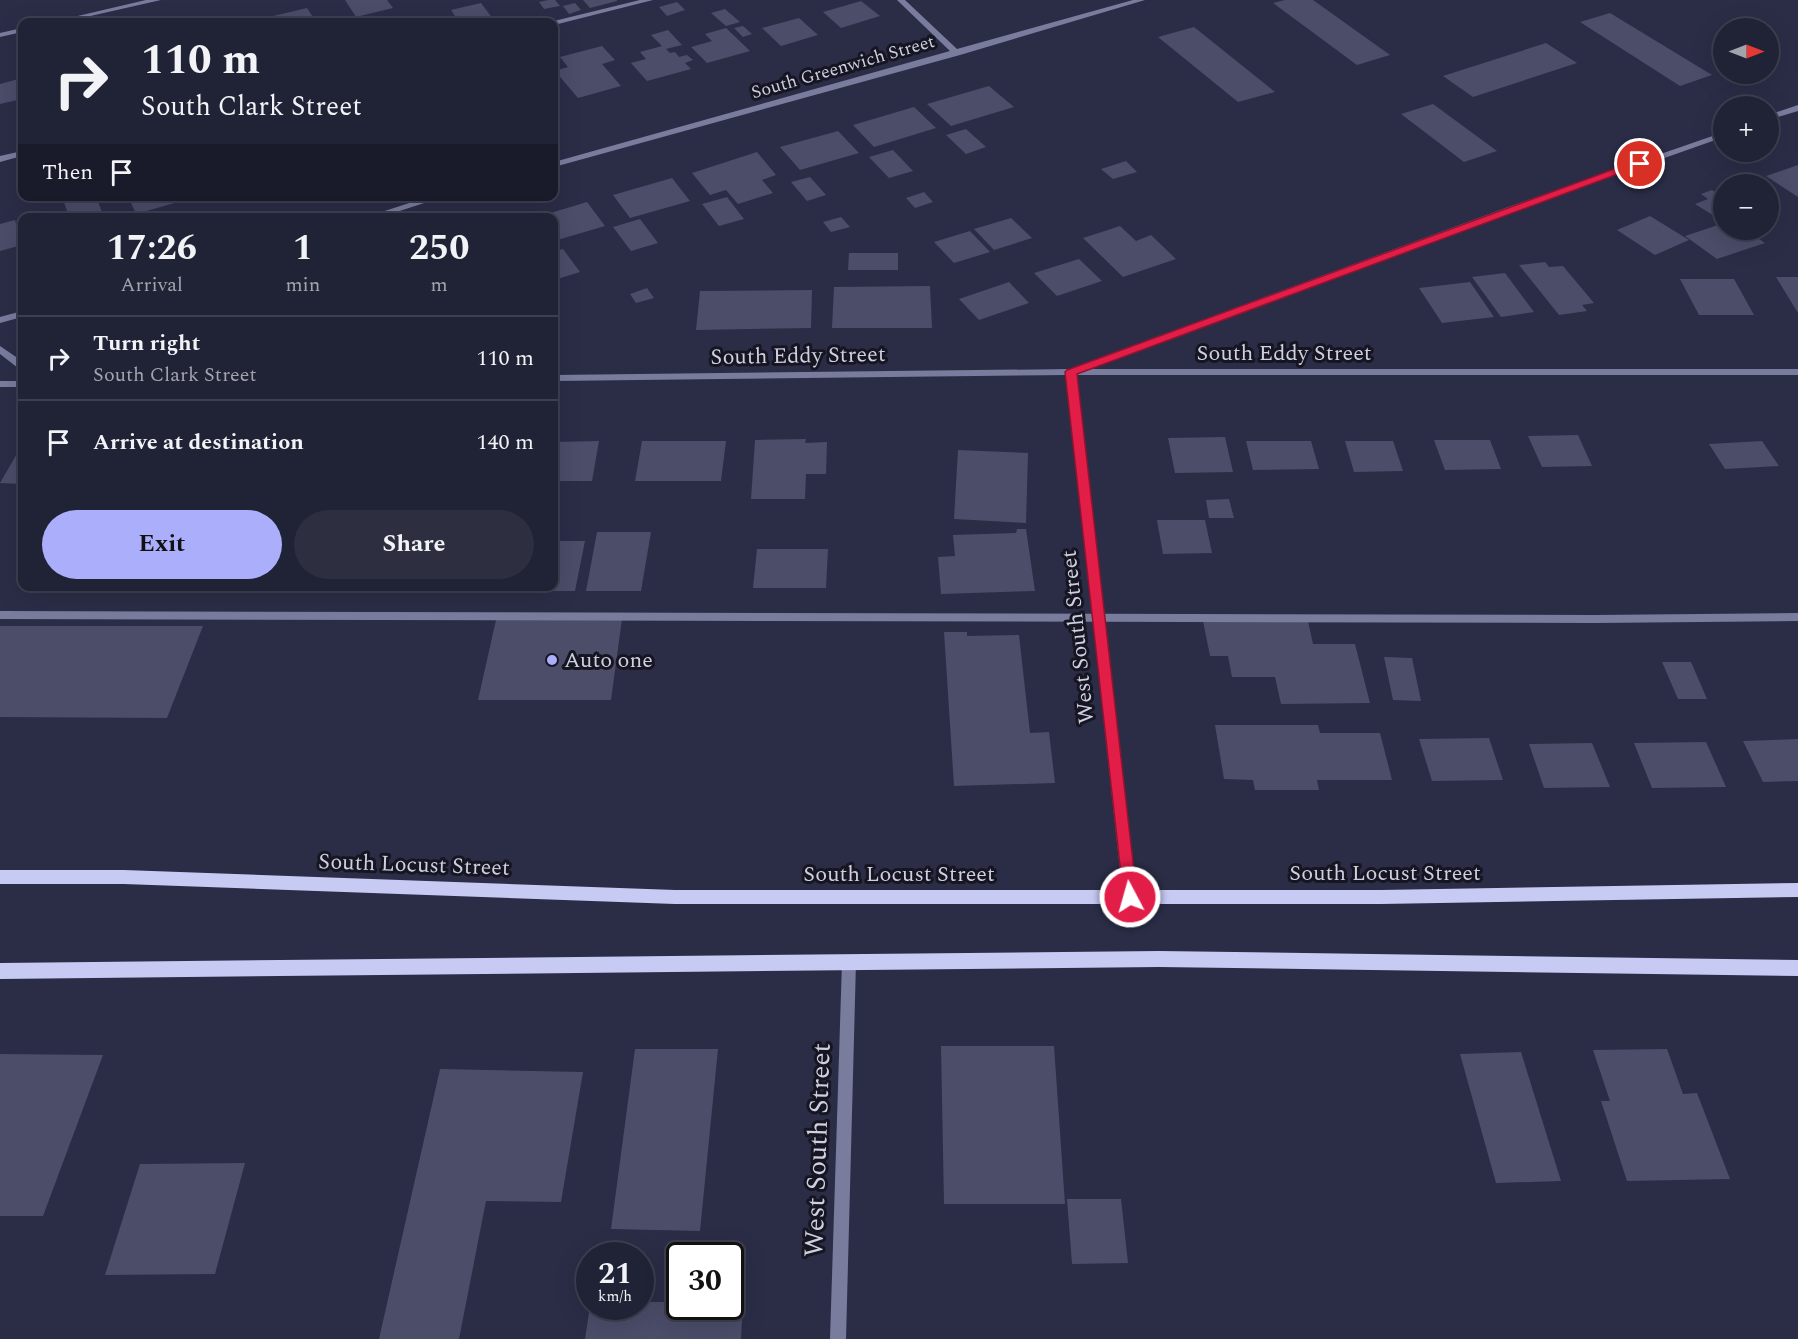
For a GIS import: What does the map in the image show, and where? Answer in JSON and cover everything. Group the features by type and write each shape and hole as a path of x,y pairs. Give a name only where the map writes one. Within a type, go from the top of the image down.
{"main road":[{"name":"South Locust Street","path":"0,878 124,877 675,897 1380,897 1798,890"},
{"path":"0,971 1159,959 1798,968"}],"street":[{"path":"74,18 157,0"},
{"path":"558,22 649,0"},
{"path":"901,0 957,52"},
{"name":"South Greenwich Street","path":"558,164 1141,0"},
{"path":"0,35 18,31"},
{"path":"1779,114 1798,108"},
{"path":"1071,372 1514,208 1713,138"},
{"path":"0,159 18,155"},
{"path":"384,213 425,201"},
{"path":"0,320 18,315"},
{"path":"0,349 18,363"},
{"name":"South Eddy Street","path":"558,378 1071,372 1798,372"},
{"name":"West South Street","path":"1071,372 1130,897"},
{"path":"0,384 18,384"},
{"path":"0,615 1582,619 1798,617"},
{"name":"West South Street","path":"838,1339 849,962"}],"building":[{"path":"345,0 387,0 393,8 356,17"},
{"path":"555,0 560,6 544,9 539,2"},
{"path":"583,0 617,0 617,1 590,8"},
{"path":"1285,0 1313,0 1390,55 1357,65 1273,3"},
{"path":"861,1 880,16 841,28 823,12"},
{"path":"677,2 685,10 667,16 659,7"},
{"path":"481,3 492,18 456,18 451,10"},
{"path":"575,3 581,10 569,14 563,6"},
{"path":"307,8 313,18 270,18"},
{"path":"725,9 740,22 726,26 711,13"},
{"path":"1610,13 1712,75 1680,86 1580,22"},
{"path":"799,18 818,35 781,46 762,28"},
{"path":"743,26 752,34 743,37 734,28"},
{"path":"1194,27 1275,92 1238,102 1158,37"},
{"path":"726,28 750,51 707,63 691,47 712,41 705,34"},
{"path":"668,30 682,45 666,49 670,53 675,52 679,57 687,55 693,60 685,63 691,69 647,81 631,63 646,59 640,52 662,46 651,35"},
{"path":"1546,43 1577,63 1473,97 1443,76"},
{"path":"602,46 615,60 602,64 621,86 578,98 558,75 558,70 568,67 560,57"},
{"path":"18,79 18,100 0,104 0,84"},
{"path":"989,86 1014,107 951,126 927,104"},
{"path":"1433,104 1497,151 1464,162 1401,114"},
{"path":"914,107 936,128 874,147 853,125"},
{"path":"966,129 986,147 966,154 946,135"},
{"path":"838,131 859,153 800,170 780,147"},
{"path":"893,150 913,171 889,178 869,157"},
{"path":"757,152 776,175 762,180 773,193 738,204 726,190 710,195 692,173"},
{"path":"1126,161 1137,172 1113,179 1101,169"},
{"path":"1798,165 1798,197 1779,185 1779,174 1772,174"},
{"path":"810,177 826,195 807,201 791,182"},
{"path":"672,178 690,201 630,218 613,195"},
{"path":"1713,191 1713,215 1695,204 1708,199 1701,194"},
{"path":"924,192 933,202 915,208 906,198"},
{"path":"727,197 744,219 719,226 702,204"},
{"path":"64,201 98,201 102,213 60,213 67,211"},
{"path":"130,201 182,201 140,213 136,213"},
{"path":"587,202 605,226 558,240 558,213 551,213"},
{"path":"1650,216 1689,240 1655,255 1617,230"},
{"path":"841,217 850,227 831,232 823,222"},
{"path":"1011,218 1032,238 994,250 974,229"},
{"path":"640,219 658,243 631,251 613,227"},
{"path":"15,220 18,246 0,251 0,224"},
{"path":"1120,226 1136,241 1151,235 1176,259 1123,277 1083,238"},
{"path":"1713,227 1713,240 1761,240 1765,243 1717,259 1685,236"},
{"path":"970,231 990,252 954,263 934,242"},
{"path":"563,249 580,272 558,279 558,250"},
{"path":"849,253 898,253 898,270 848,270"},
{"path":"1079,259 1102,281 1057,296 1034,273"},
{"path":"1545,262 1549,267 1563,266 1594,303 1582,305 1587,311 1559,315 1519,265"},
{"path":"1505,273 1534,312 1501,317 1472,277"},
{"path":"1776,277 1798,277 1798,313"},
{"path":"1680,279 1734,279 1754,315 1699,315"},
{"path":"1009,282 1029,303 979,320 959,299"},
{"path":"1470,282 1494,317 1442,323 1419,288"},
{"path":"930,286 932,328 832,328 834,287"},
{"path":"647,288 654,298 636,303 630,294"},
{"path":"812,290 811,328 696,330 700,291"},
{"path":"1578,435 1592,466 1542,467 1528,436"},
{"path":"1225,437 1233,472 1175,473 1168,438"},
{"path":"806,439 805,443 827,442 826,474 806,474 805,499 751,499 755,440"},
{"path":"1434,440 1490,440 1501,469 1445,470"},
{"path":"599,441 592,481 558,481 558,442"},
{"path":"642,441 726,441 721,481 635,481"},
{"path":"1246,441 1311,441 1319,469 1253,470"},
{"path":"1345,441 1393,441 1403,471 1354,472"},
{"path":"1762,441 1779,466 1725,469 1709,444"},
{"path":"958,450 1028,453 1026,523 954,519"},
{"path":"18,452 18,484 0,483"},
{"path":"1229,499 1234,518 1209,518 1206,500"},
{"path":"1157,520 1205,520 1212,553 1163,554"},
{"path":"1017,529 1026,529 1035,591 941,594 938,557 955,556 953,535 1016,533"},
{"path":"597,532 651,532 641,591 586,591"},
{"path":"558,541 585,541 575,591 558,591"},
{"path":"757,549 828,549 826,588 753,588"},
{"name":"Auto one","path":"622,619 611,700 478,700 496,620"},
{"path":"1203,621 1308,621 1313,644 1355,644 1370,703 1281,704 1275,677 1232,677 1228,656 1210,656"},
{"path":"0,626 203,626 167,718 0,717"},
{"path":"944,632 967,632 967,636 1019,635 1030,733 1049,732 1055,783 954,786"},
{"path":"1384,657 1412,658 1421,701 1393,700"},
{"path":"1662,662 1691,662 1707,699 1678,699"},
{"path":"1215,725 1318,725 1320,733 1380,733 1392,780 1317,780 1319,790 1255,790 1253,780 1224,779"},
{"path":"1489,738 1503,780 1432,781 1419,739"},
{"path":"1798,739 1798,781 1763,782 1743,741"},
{"path":"1706,742 1726,787 1652,788 1634,743"},
{"path":"1592,743 1610,787 1544,788 1529,744"},
{"path":"941,1046 1054,1046 1065,1204 944,1204"},
{"path":"635,1049 718,1049 700,1231 611,1229"},
{"path":"1667,1049 1683,1094 1697,1093 1730,1179 1627,1181 1601,1101 1610,1101 1593,1050"},
{"path":"1521,1052 1561,1181 1496,1183 1460,1054"},
{"path":"0,1054 103,1055 43,1216 0,1216"},
{"path":"440,1069 583,1072 561,1202 486,1201 459,1339 379,1339"},
{"path":"245,1163 215,1274 105,1275 140,1164"},
{"path":"1067,1199 1121,1199 1128,1263 1072,1264"},
{"path":"654,1302 666,1302 666,1320 742,1320 741,1339 585,1339 588,1320 654,1320"}],"place":[{"name":"Auto one","path":"552,660"}],"route":[{"path":"1130,897 1071,372 1514,208 1640,164"}]}
